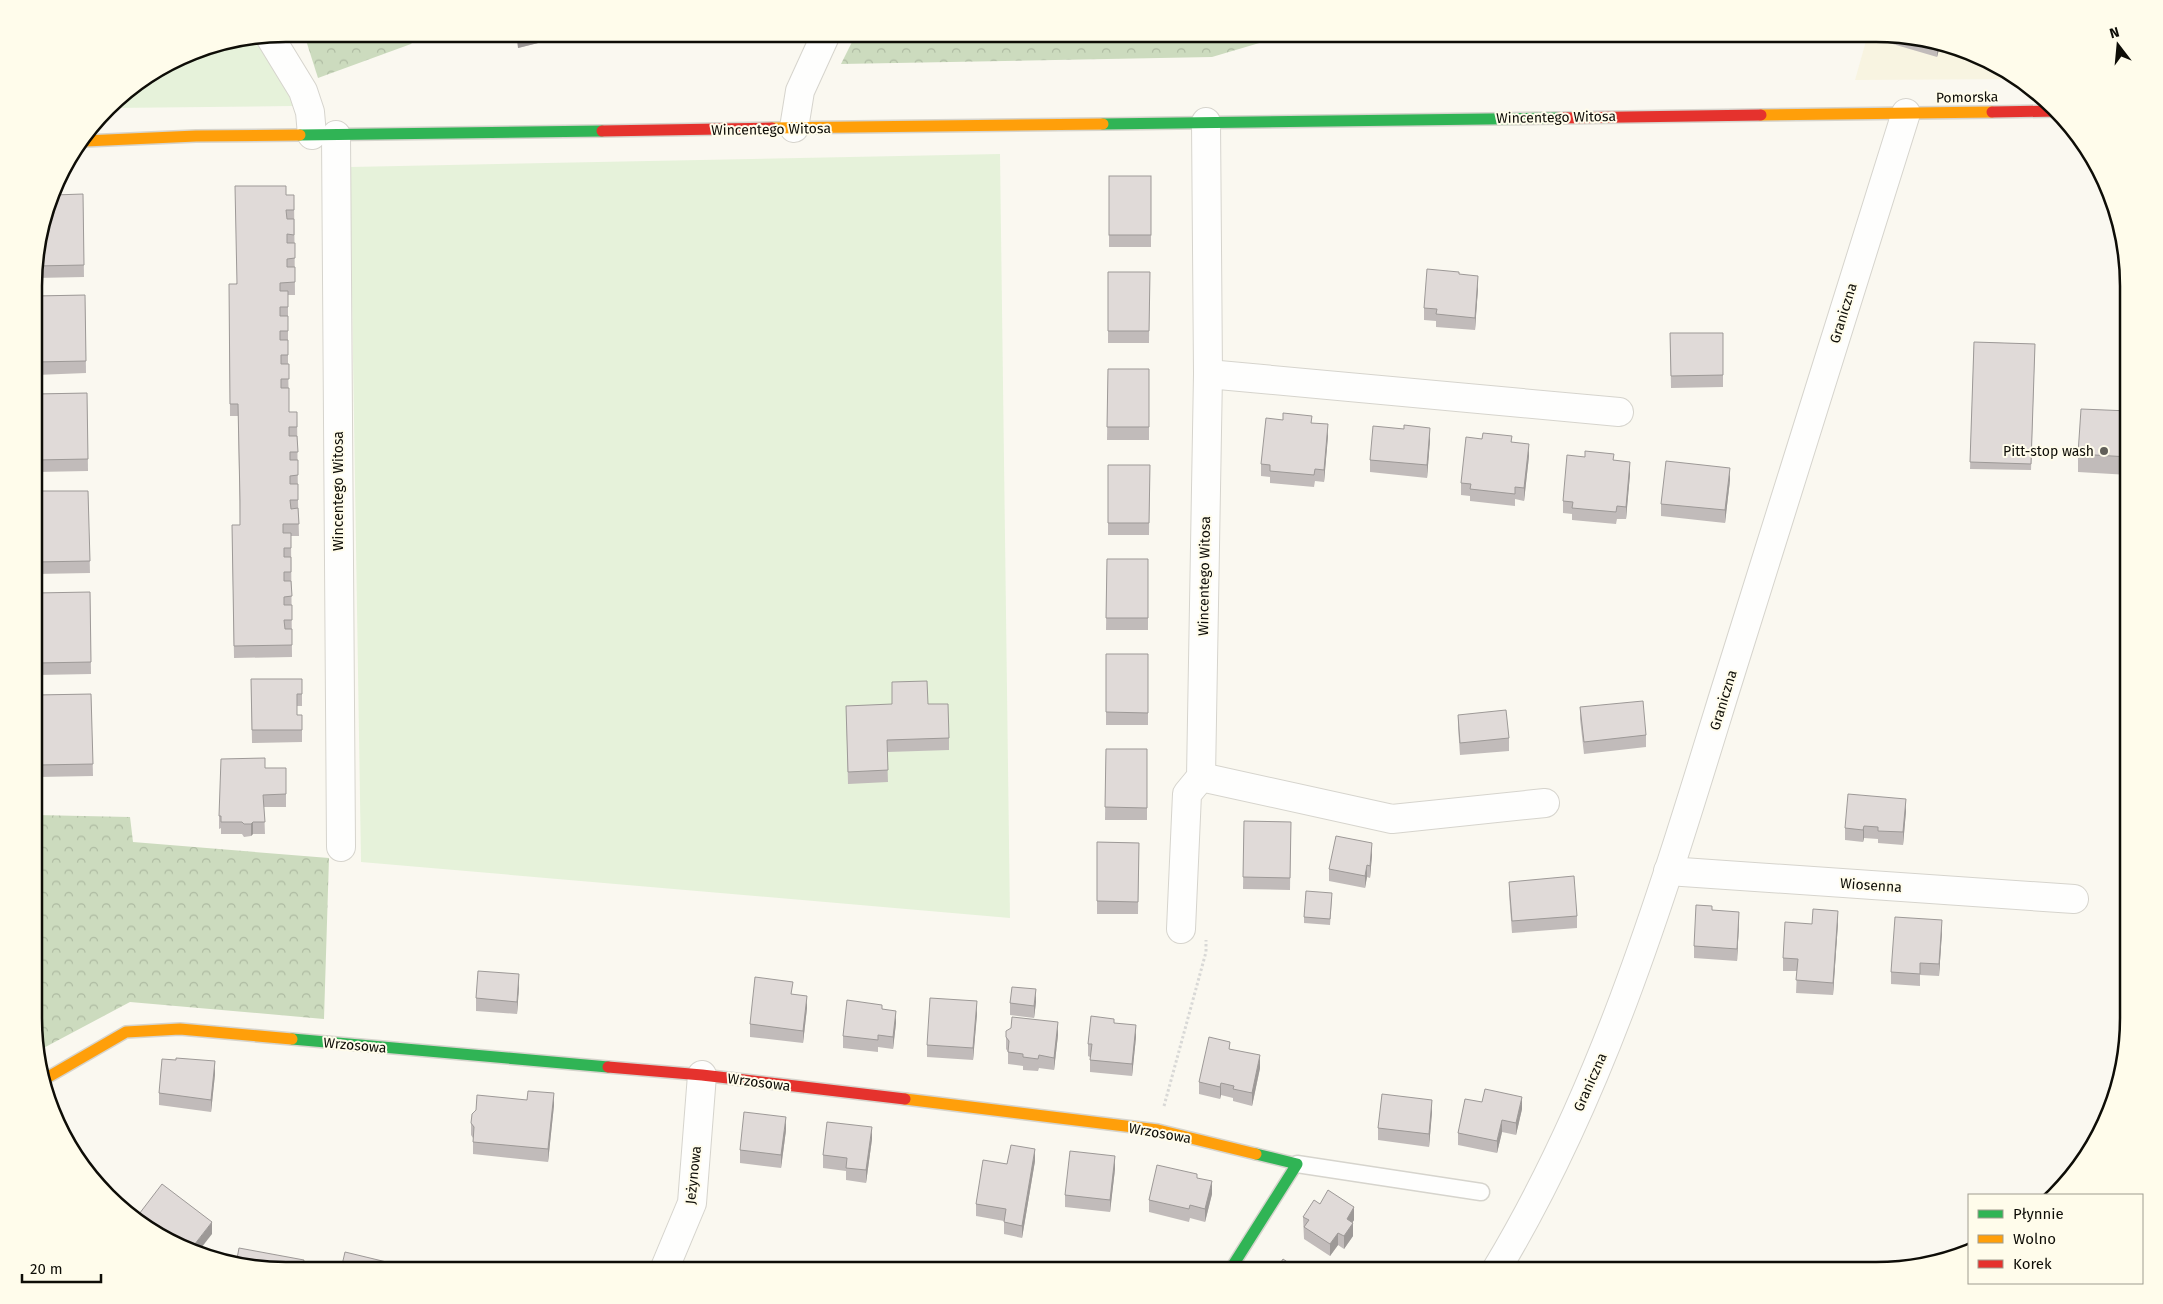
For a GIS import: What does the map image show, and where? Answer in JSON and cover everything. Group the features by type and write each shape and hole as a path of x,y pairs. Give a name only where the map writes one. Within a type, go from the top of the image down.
{"street":[{"path":"794,128 800,91 822,42"},
{"path":"274,43 303,91 310,112 324,135"},
{"name":"Pomorska","path":"1906,113 2046,111"},
{"name":"Wincentego Witosa","path":"91,141 196,136 1906,113"},
{"name":"Graniczna","path":"1501,1262 1520,1230 1593,1079 1639,959 1906,113"},
{"name":"Wincentego Witosa","path":"1201,777 1208,374 1206,122"},
{"name":"Wincentego Witosa","path":"324,135 341,847"},
{"path":"1208,374 1619,412"},
{"path":"1181,929 1187,794 1201,777 1392,818 1545,803"},
{"name":"Wiosenna","path":"1668,871 2074,899"},
{"name":"Wrzosowa","path":"50,1076 126,1032 180,1029 702,1075 1158,1130 1297,1164"},
{"name":"Jeżynowa","path":"667,1262 692,1203 702,1075"},
{"path":"1235,1262 1297,1164"}],"lane":[{"name":"Wrzosowa","path":"1297,1164 1481,1192"}],"shaded area":[{"path":"1866,42 1893,43 1940,51 1970,61 2005,79 1855,80"}],"green space":[{"path":"307,42 413,42 411,44 318,78"},
{"path":"852,42 1263,42 1212,57 841,64"},
{"path":"269,43 293,106 121,108 164,75 193,61 239,47"},
{"path":"1000,154 1010,918 361,862 350,167"},
{"path":"42,815 130,817 133,842 329,858 324,1019 130,1002 45,1047 42,1018"}],"building":[{"path":"1109,176 1151,176 1151,235 1109,235"},
{"path":"235,186 286,186 286,195 294,195 294,210 286,210 287,219 294,219 294,235 287,234 287,243 295,243 295,258 287,259 287,267 295,267 295,282 280,283 280,291 288,291 288,307 280,307 280,316 288,316 288,331 280,331 280,340 288,340 288,355 281,355 281,364 289,364 289,379 281,379 281,388 289,388 289,412 297,412 297,427 289,427 289,436 297,436 298,452 290,452 290,460 298,460 298,475 290,476 290,484 298,484 298,500 290,500 291,509 298,508 299,524 283,524 283,533 291,533 291,548 284,548 284,557 291,557 291,572 284,572 284,581 291,581 292,596 284,597 284,605 292,605 292,620 284,620 285,629 292,629 292,645 234,646 232,525 240,525 240,501 238,404 230,404 229,284 237,284"},
{"path":"83,194 84,265 44,266 47,239 60,195"},
{"path":"1427,269 1478,276 1475,318 1436,314 1437,309 1424,308"},
{"path":"1108,272 1150,272 1149,331 1108,331"},
{"path":"85,295 86,361 42,362 42,296"},
{"path":"1670,333 1723,333 1723,375 1671,376"},
{"path":"1974,342 2035,344 2031,464 1970,462"},
{"path":"1108,369 1149,369 1149,427 1107,427"},
{"path":"87,393 88,459 42,460 42,394"},
{"path":"2081,409 2120,411 2120,456 2078,454"},
{"path":"1283,413 1312,416 1311,423 1328,424 1324,470 1315,469 1314,475 1270,471 1270,465 1261,464 1266,418 1283,420"},
{"path":"1404,425 1430,428 1427,465 1370,460 1373,426 1404,429"},
{"path":"1483,433 1512,436 1511,442 1529,444 1524,488 1515,487 1515,494 1470,489 1471,484 1461,483 1466,437 1482,439"},
{"path":"1585,451 1614,454 1613,460 1630,462 1626,507 1617,506 1616,512 1572,508 1573,502 1563,501 1567,455 1585,457"},
{"path":"1666,461 1730,468 1725,510 1661,504"},
{"path":"1108,465 1150,465 1149,523 1108,523"},
{"path":"42,491 88,491 90,561 42,562"},
{"path":"1107,559 1148,559 1148,618 1106,618"},
{"path":"90,592 91,662 42,663 42,593"},
{"path":"1106,654 1148,654 1148,713 1106,712"},
{"path":"251,679 302,679 302,694 297,694 297,715 302,715 302,730 252,730"},
{"path":"927,681 928,704 948,704 949,738 887,740 888,770 848,772 846,706 892,704 892,682"},
{"path":"91,694 93,764 42,765 42,695"},
{"path":"1643,701 1646,735 1584,742 1580,707"},
{"path":"1506,710 1509,738 1460,743 1458,715"},
{"path":"1106,749 1147,749 1147,808 1105,807"},
{"path":"265,758 265,768 286,768 286,794 263,795 265,822 244,824 242,822 221,822 221,816 219,816 221,759"},
{"path":"1848,794 1906,799 1903,832 1878,831 1878,827 1864,826 1863,830 1845,828"},
{"path":"1244,821 1291,822 1290,878 1243,877"},
{"path":"1336,836 1372,843 1370,866 1367,865 1365,876 1329,869"},
{"path":"1097,842 1139,843 1138,902 1097,901"},
{"path":"1574,876 1577,916 1512,921 1509,882"},
{"path":"1306,891 1332,893 1330,919 1304,917"},
{"path":"1696,905 1712,906 1712,910 1739,912 1737,949 1694,946"},
{"path":"1813,909 1838,911 1833,983 1796,980 1798,959 1783,958 1785,922 1812,924"},
{"path":"1895,917 1942,920 1939,964 1920,963 1920,974 1891,972"},
{"path":"478,971 519,974 517,1002 476,998"},
{"path":"755,977 793,982 791,994 807,996 803,1031 750,1024"},
{"path":"1012,987 1036,989 1034,1006 1010,1003"},
{"path":"930,998 977,1001 973,1048 927,1045"},
{"path":"847,1000 882,1005 882,1009 896,1011 893,1037 878,1035 878,1040 843,1036"},
{"path":"1091,1016 1114,1019 1114,1023 1136,1025 1132,1064 1090,1060 1092,1044 1088,1044"},
{"path":"1012,1017 1058,1022 1054,1058 1039,1055 1038,1059 1008,1052 1009,1041 1006,1037 1006,1031 1011,1028"},
{"path":"1209,1037 1230,1042 1229,1049 1260,1055 1252,1093 1233,1089 1234,1086 1221,1083 1220,1087 1199,1082"},
{"path":"176,1058 215,1061 211,1100 159,1093 162,1059 176,1060"},
{"path":"1485,1089 1522,1097 1516,1123 1502,1120 1497,1141 1458,1133 1465,1099 1482,1102"},
{"path":"528,1091 554,1093 548,1149 473,1142 474,1127 471,1123 472,1114 476,1110 477,1095 527,1100"},
{"path":"1382,1094 1432,1100 1429,1134 1378,1128"},
{"path":"744,1112 786,1117 781,1155 740,1150"},
{"path":"827,1122 872,1127 866,1170 846,1168 847,1158 823,1155"},
{"path":"1011,1145 1035,1149 1022,1226 1004,1222 1006,1209 976,1204 983,1160 1007,1164"},
{"path":"1070,1151 1115,1156 1110,1200 1065,1195"},
{"path":"1157,1165 1197,1174 1197,1178 1212,1181 1205,1209 1190,1205 1189,1209 1149,1200"},
{"path":"162,1184 212,1222 195,1244 164,1229 140,1213"},
{"path":"1328,1190 1354,1207 1347,1219 1353,1223 1344,1236 1338,1233 1330,1244 1304,1227 1309,1220 1303,1217 1314,1200 1320,1204"},
{"path":"239,1248 304,1260 304,1262 286,1262 237,1257"},
{"path":"345,1252 387,1262 343,1262"}],"traffic: fast":[{"path":"1103,124 1559,118"},
{"path":"300,135 602,131"},
{"path":"292,1039 608,1067"},
{"path":"1235,1262 1297,1164 1256,1154"}],"traffic: slow":[{"path":"1761,115 1992,112"},
{"path":"772,128 1103,124"},
{"path":"91,141 196,136 300,135"},
{"path":"50,1076 126,1032 180,1029 292,1039"},
{"path":"905,1099 1158,1130 1256,1154"}],"traffic: jam":[{"path":"1992,112 2046,111"},
{"path":"1559,118 1761,115"},
{"path":"602,131 772,128"},
{"path":"608,1067 702,1075 905,1099"}],"place":[{"name":"Pitt-stop wash","path":"2104,451"}]}
